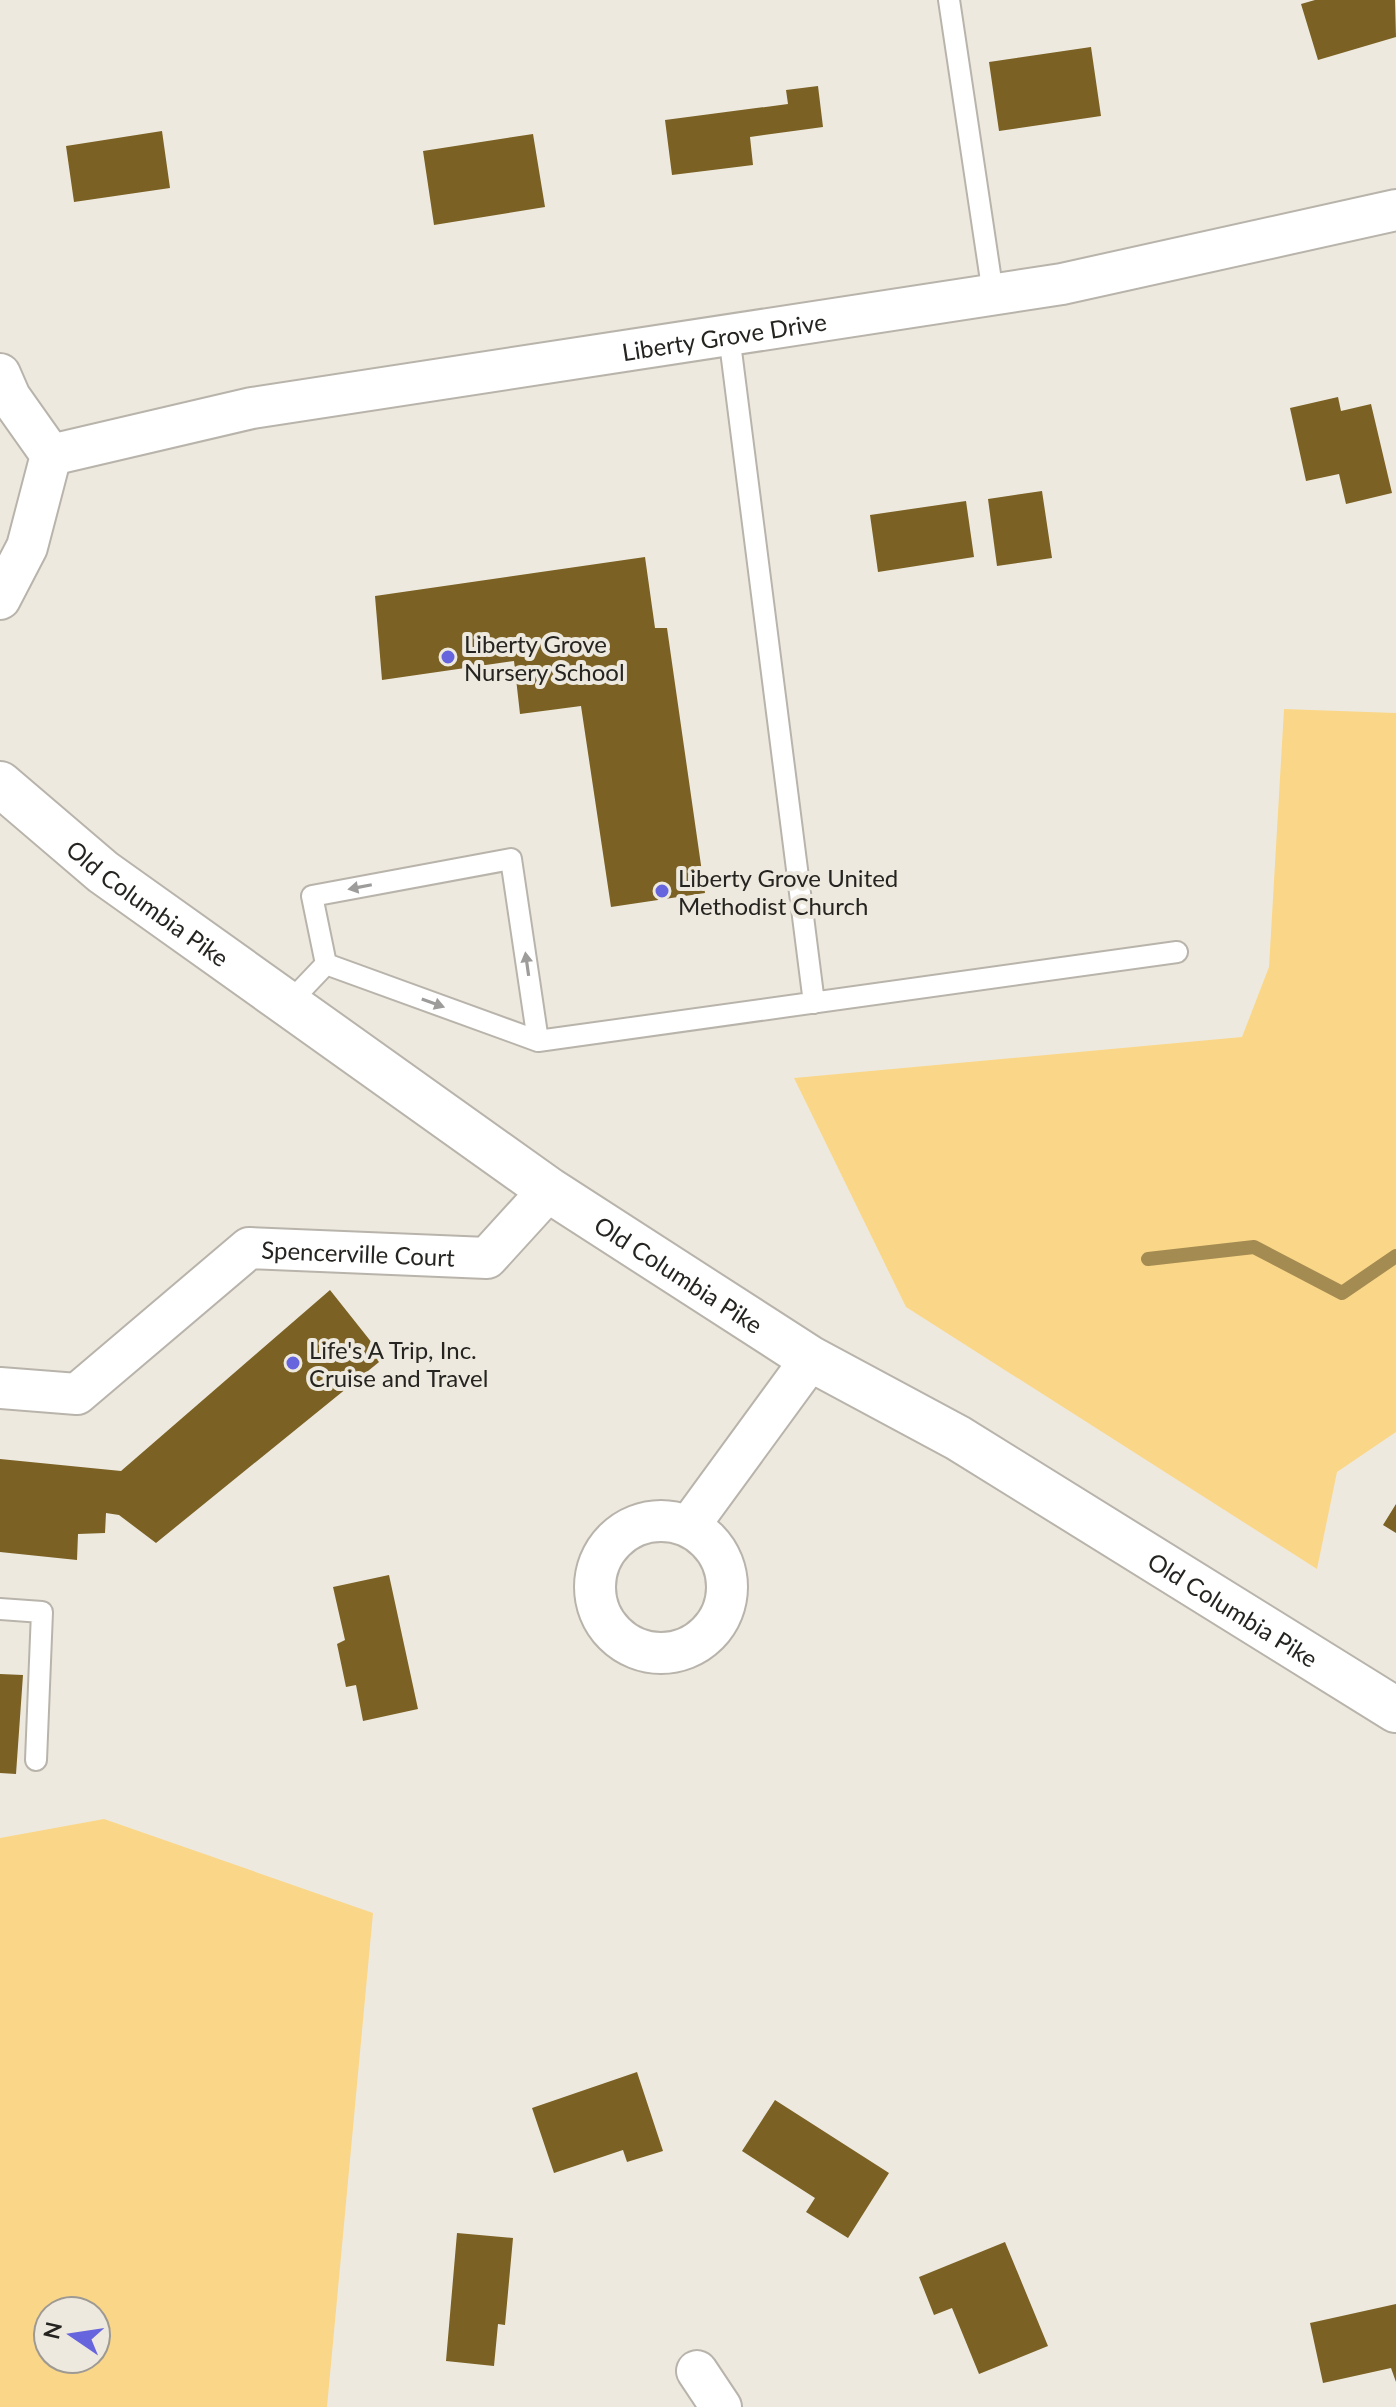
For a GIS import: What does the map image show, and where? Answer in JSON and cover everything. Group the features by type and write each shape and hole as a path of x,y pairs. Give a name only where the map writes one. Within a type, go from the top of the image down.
{"main road":[{"name":"Old Columbia Pike","path":"0,784 103,872 549,1190 811,1359 958,1438 1396,1710"}],"street":[{"name":"Liberty Grove Drive","path":"51,455 252,408 1062,284 1396,210"},
{"path":"0,374 10,397 51,455 27,547 0,599"},
{"name":"Spencerville Court","path":"0,1388 77,1394 249,1248 487,1258 549,1190"},
{"path":"689,1526 811,1359"},
{"path":"697,2371 721,2407"}],"lane":[{"path":"949,0 993,294"},
{"path":"729,335 814,1003"},
{"path":"326,964 312,896 511,859 538,1041"},
{"path":"326,964 538,1041 1177,952"},
{"path":"288,1004 326,964"},
{"path":"0,1609 42,1612 36,1760"}],"shaded area":[{"path":"1284,709 1396,713 1396,1432 1337,1472 1317,1569 906,1307 794,1078 1242,1037 1269,967"},
{"path":"104,1819 373,1913 327,2407 0,2407 0,1838"}],"building":[{"path":"1315,0 1395,0 1396,37 1318,60 1301,4"},
{"path":"1091,47 1101,116 999,131 989,62"},
{"path":"818,86 823,127 750,137 753,165 672,175 665,120 788,104 786,90"},
{"path":"162,131 170,188 74,202 66,146"},
{"path":"533,134 545,207 434,225 423,151"},
{"path":"1338,397 1341,411 1371,404 1392,493 1346,504 1339,474 1306,481 1290,408"},
{"path":"1042,491 1052,558 997,566 988,499"},
{"path":"966,501 974,557 878,572 870,515"},
{"path":"645,557 655,628 667,628 705,893 611,907 581,706 520,714 514,661 382,680 375,596"},
{"path":"330,1290 384,1358 156,1543 119,1515 106,1513 105,1533 78,1534 77,1560 0,1552 0,1459 121,1471"},
{"path":"1396,1504 1396,1533 1383,1525"},
{"path":"389,1575 418,1709 363,1721 356,1685 346,1687 337,1644 345,1640 333,1587"},
{"path":"0,1674 23,1675 16,1774 0,1773"},
{"path":"637,2072 663,2151 627,2162 623,2150 554,2173 532,2108"},
{"path":"775,2100 889,2173 848,2238 806,2212 815,2198 742,2151"},
{"path":"457,2233 513,2238 505,2325 498,2324 494,2366 446,2361"},
{"path":"1005,2242 1048,2346 979,2374 952,2308 934,2315 919,2277"},
{"path":"1396,2304 1396,2382 1391,2368 1323,2383 1310,2323"}],"waterway":[{"path":"1148,1259 1254,1247 1342,1293 1396,1256"}],"place":[{"name":"Liberty Grove Nursery School","path":"448,657"},
{"name":"Liberty Grove United Methodist Church","path":"662,891"},
{"name":"Life's A Trip, Inc. Cruise and Travel","path":"293,1363"}]}
